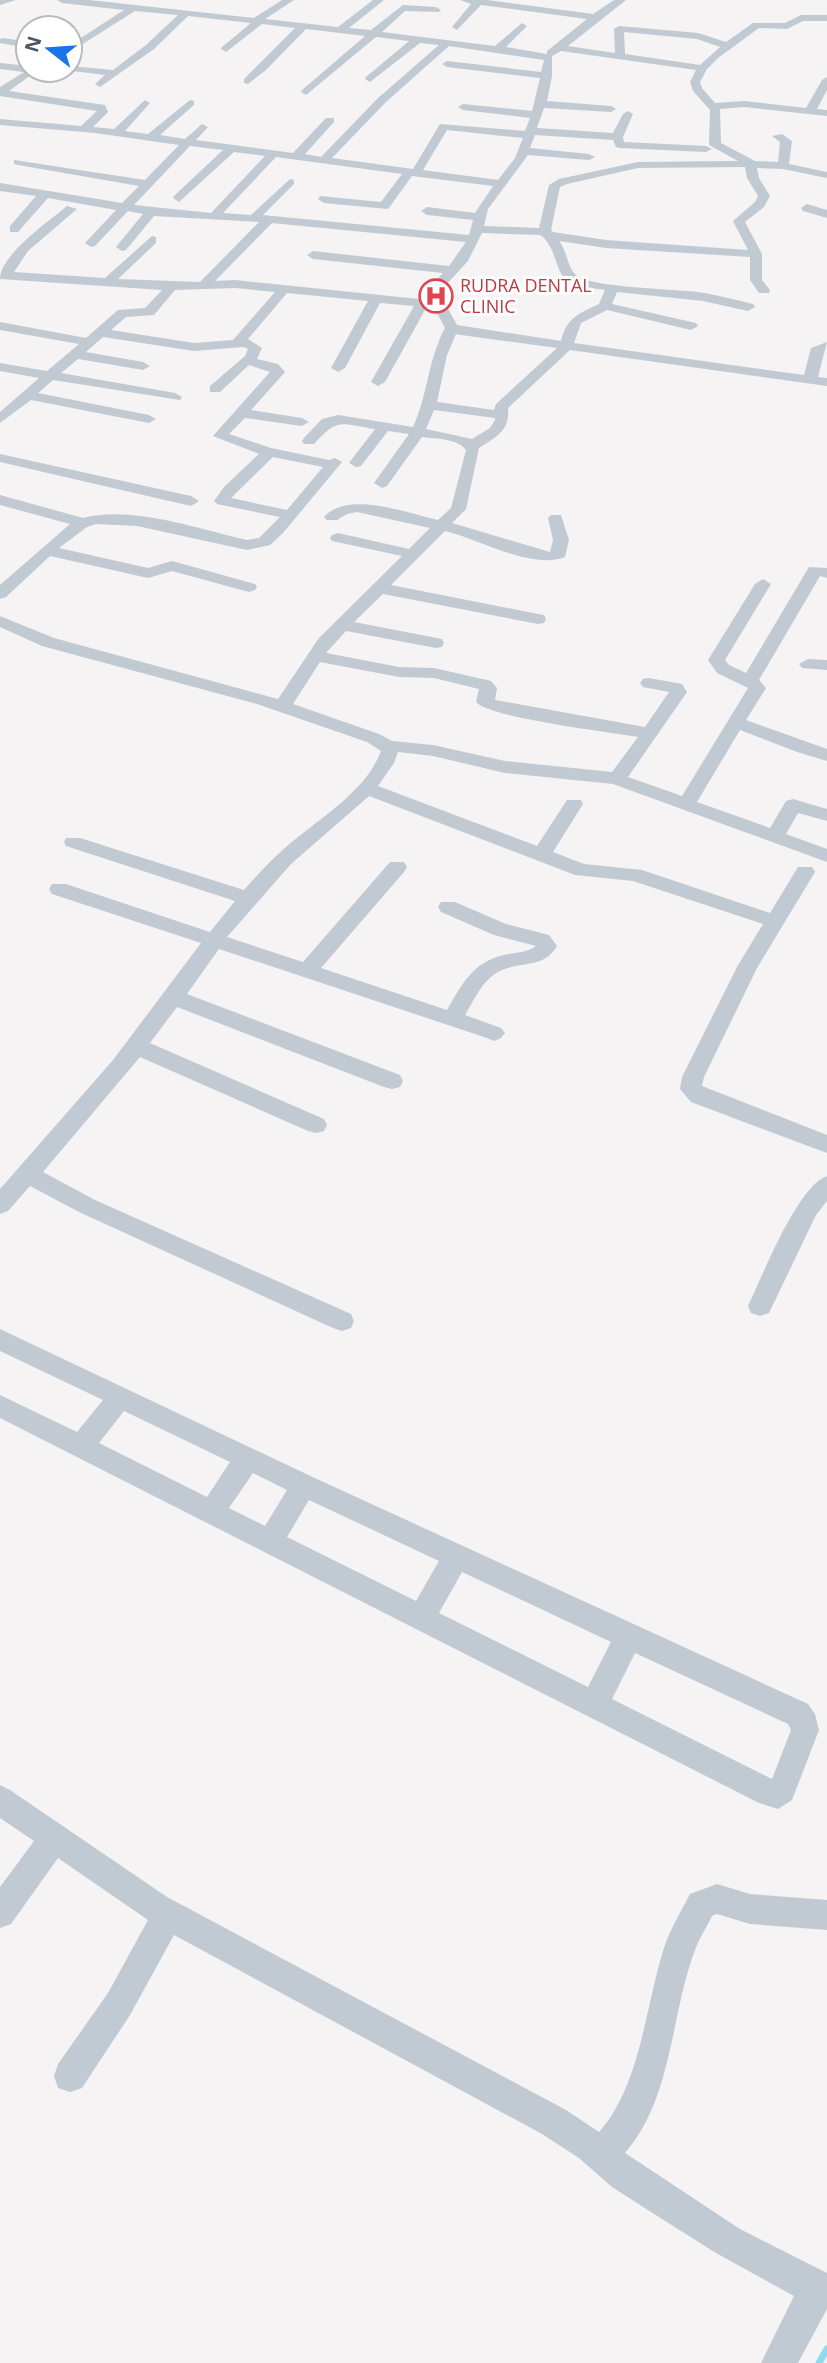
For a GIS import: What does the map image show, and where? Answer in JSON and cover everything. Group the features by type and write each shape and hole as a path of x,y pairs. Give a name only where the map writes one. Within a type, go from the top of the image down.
{"street":[{"path":"0,2 11,0"},
{"path":"62,0 186,13 212,12 302,27 372,33 546,56 618,0"},
{"path":"226,49 271,0"},
{"path":"253,20 289,0"},
{"path":"340,30 379,0"},
{"path":"465,0 589,21 604,28"},
{"path":"457,27 479,1"},
{"path":"306,92 372,33 406,7 436,10"},
{"path":"84,40 132,8"},
{"path":"112,94 95,87 150,47 186,13"},
{"path":"751,16 827,18"},
{"path":"751,164 720,149 713,141 716,117 712,106 695,82 702,68 757,25 787,26 802,18"},
{"path":"498,49 523,26"},
{"path":"248,81 273,60 277,51 302,27"},
{"path":"619,56 619,29 698,36 727,46"},
{"path":"370,79 417,40"},
{"path":"4,41 14,43"},
{"path":"323,161 388,94 447,43"},
{"path":"559,48 702,68"},
{"path":"378,382 422,303 464,258 488,201 524,151 547,76 550,61 546,56"},
{"path":"447,64 547,76"},
{"path":"84,71 115,74"},
{"path":"814,125 827,80"},
{"path":"0,93 14,82"},
{"path":"0,93 101,107 103,112 84,129"},
{"path":"117,133 145,103"},
{"path":"150,138 190,103"},
{"path":"463,107 608,104"},
{"path":"712,106 744,104 818,112"},
{"path":"628,114 617,136 622,146 720,149"},
{"path":"295,158 330,120"},
{"path":"0,122 117,133 502,184"},
{"path":"305,221 328,195 384,206 413,172 444,126 617,136"},
{"path":"91,243 202,127"},
{"path":"778,135 786,141 783,166"},
{"path":"571,155 574,142"},
{"path":"179,198 231,149"},
{"path":"524,151 589,157"},
{"path":"215,215 272,155"},
{"path":"18,162 146,184"},
{"path":"748,307 679,294 612,288 570,278 560,250 546,233 551,192 555,185 562,181 638,165 751,164 783,166 823,174 827,163"},
{"path":"751,164 753,178 764,196 760,204 739,220 756,254 756,280 764,290"},
{"path":"255,217 290,183"},
{"path":"0,187 150,212 476,228 546,233 606,244 756,254"},
{"path":"14,229 45,194"},
{"path":"807,208 827,214"},
{"path":"3,276 24,248 71,209"},
{"path":"427,211 476,228"},
{"path":"122,247 150,212"},
{"path":"204,286 270,218"},
{"path":"110,280 152,240"},
{"path":"387,249 464,258"},
{"path":"313,255 405,262 454,271"},
{"path":"3,276 47,280 110,280 172,286 235,284 422,303 445,312 452,328"},
{"path":"3,413 126,312 149,312 172,286"},
{"path":"605,306 612,288"},
{"path":"243,343 240,340 242,337 284,289"},
{"path":"338,368 376,299"},
{"path":"282,706 315,656 341,625 453,516 461,503 472,446 495,431 500,424 501,407 567,346 570,330 576,320 605,306 691,326"},
{"path":"0,326 194,347 243,343 255,348 248,359 215,390"},
{"path":"452,328 827,382"},
{"path":"382,483 418,431 429,405 441,348 452,328"},
{"path":"810,380 818,348 827,346"},
{"path":"74,354 143,366"},
{"path":"0,594 83,523 92,519 118,519 256,545 271,537 333,464 266,451 220,436 278,372 276,368 248,359"},
{"path":"0,367 175,397"},
{"path":"27,395 149,419"},
{"path":"429,405 501,415"},
{"path":"243,412 302,422"},
{"path":"309,441 331,420 452,437 472,446"},
{"path":"356,463 385,426"},
{"path":"266,451 267,455 261,462 229,489 222,501 290,515"},
{"path":"0,458 191,501"},
{"path":"0,500 83,523"},
{"path":"332,517 342,510 357,507 480,536 521,552 551,557 556,556 560,550 561,532 556,517"},
{"path":"338,538 412,554"},
{"path":"50,551 148,573 172,566 249,587"},
{"path":"750,681 816,570 827,573"},
{"path":"686,804 757,688 750,681 723,668 716,660 763,584"},
{"path":"379,588 538,619"},
{"path":"341,625 436,643"},
{"path":"3,627 57,645 282,706 373,738 389,747 430,749 503,767 617,779 827,856"},
{"path":"315,656 399,672 434,673 485,685 488,688 485,702 494,706 649,733"},
{"path":"808,664 827,665"},
{"path":"617,779 678,692 676,688 649,683"},
{"path":"738,723 756,728 788,745 827,755"},
{"path":"0,1205 136,1046 248,898 293,851 366,788 385,766 389,747"},
{"path":"366,788 588,872 635,876 774,921"},
{"path":"541,855 574,804"},
{"path":"775,837 793,805 827,815"},
{"path":"73,842 248,898"},
{"path":"308,970 397,867"},
{"path":"805,872 741,979 693,1077 691,1089 699,1096 827,1144"},
{"path":"59,890 215,939 494,1033"},
{"path":"448,907 501,930 542,940 547,946 543,953 498,963 482,972 452,1019"},
{"path":"173,997 392,1081"},
{"path":"136,1046 316,1125"},
{"path":"28,1174 87,1206 342,1321"},
{"path":"760,1306 807,1209 827,1185"},
{"path":"0,1339 304,1485 802,1718 805,1730 782,1790 778,1794 769,1793 0,1406"},
{"path":"81,1447 121,1396"},
{"path":"211,1513 248,1458"},
{"path":"270,1542 304,1485"},
{"path":"421,1618 456,1556"},
{"path":"594,1705 629,1636"},
{"path":"0,1800 168,1914 554,2122 624,2175 728,2241 822,2291 779,2363"},
{"path":"0,1913 55,1838"},
{"path":"601,2155 622,2132 640,2098 680,1947 701,1905 717,1899 750,1909 827,1915"},
{"path":"70,2076 119,2004 168,1914"}],"waterway":[{"path":"819,2363 827,2349"}],"place":[{"name":"RUDRA DENTAL CLINIC","path":"436,296"}]}
